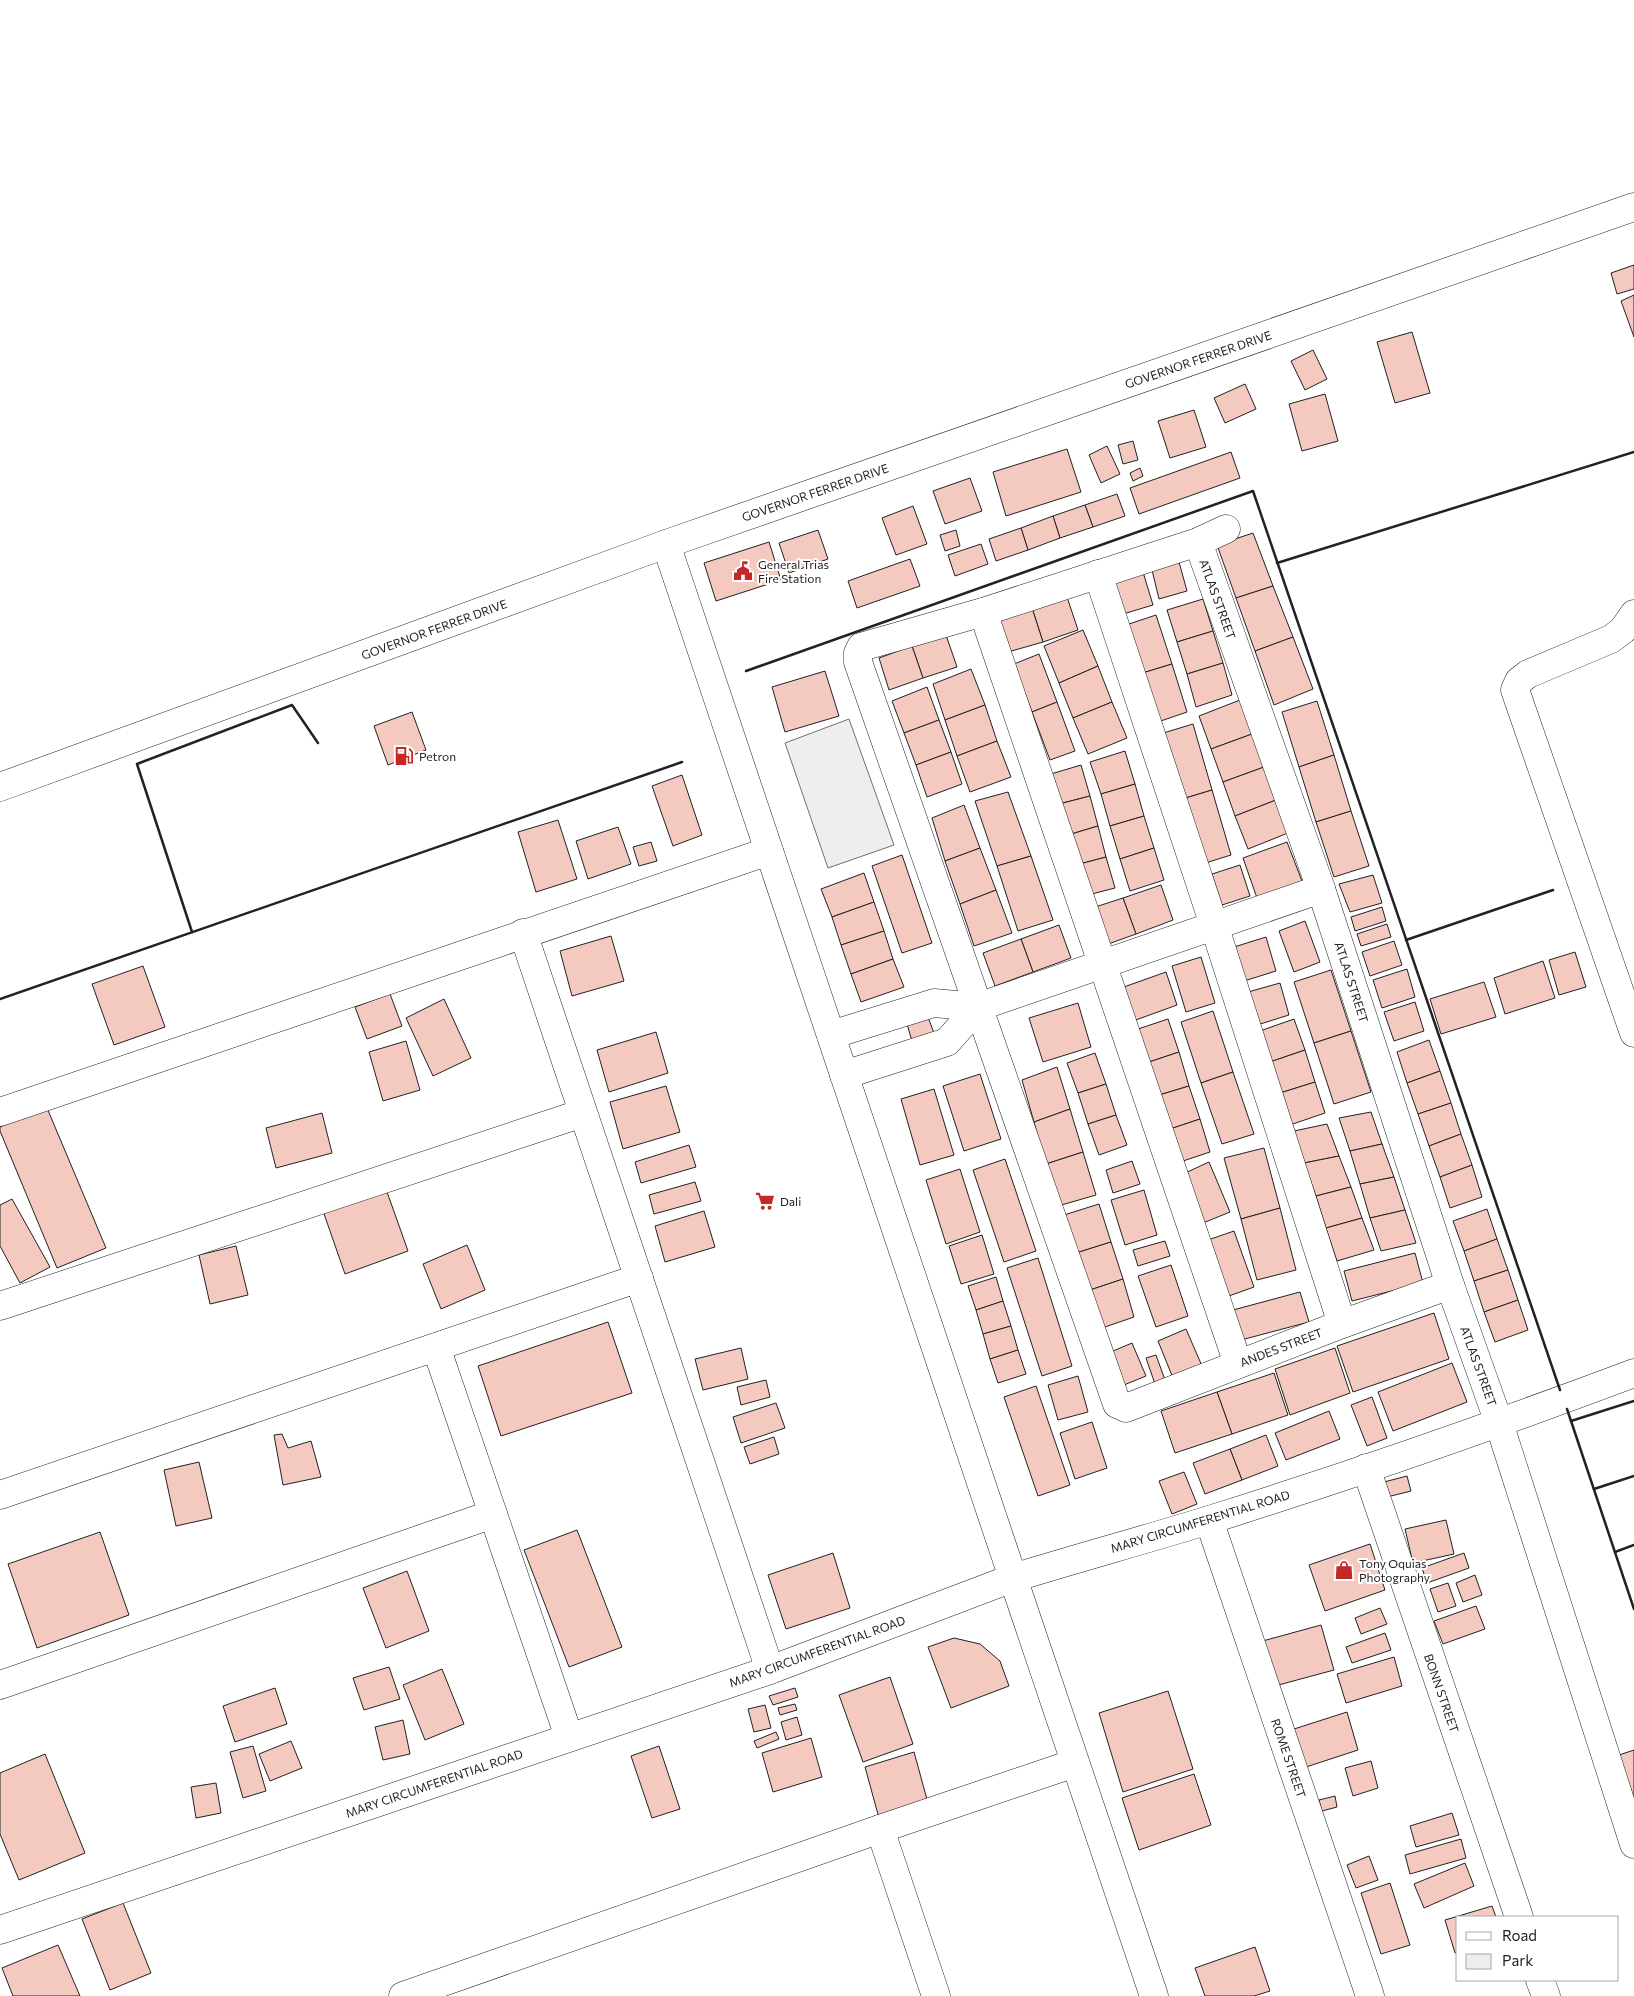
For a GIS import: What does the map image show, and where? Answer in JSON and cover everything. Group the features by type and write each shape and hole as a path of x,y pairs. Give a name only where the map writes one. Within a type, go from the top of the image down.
{"street":[{"name":"GOVERNOR FERRER DRIVE","path":"0,787 666,544 1634,207"},
{"path":"978,1007 858,662 858,653 861,647 983,612 1198,542 1226,529"},
{"name":"ATLAS STREET","path":"1198,542 1321,889 1450,1285 1499,1424 1634,1844"},
{"path":"666,544 1154,1996"},
{"path":"1098,574 1342,1324"},
{"path":"983,612 1238,1364"},
{"path":"1634,614 1623,630 1611,638 1528,674 1519,681 1515,690 1626,983 1634,1033"},
{"path":"0,1112 769,851"},
{"path":"831,1035 934,1003 978,1007 1321,889"},
{"path":"523,933 770,1670"},
{"path":"844,1075 947,1042 978,1007"},
{"name":"ANDES STREET","path":"978,1007 1116,1402 1120,1406 1126,1408 1342,1324 1450,1285"},
{"path":"0,1306 583,1113"},
{"path":"0,1495 639,1278"},
{"path":"436,1347 569,1737"},
{"name":"MARY CIRCUMFERENTIAL ROAD","path":"0,1930 770,1670 1013,1578 1209,1520 1499,1424 1634,1374"},
{"name":"BONN STREET","path":"1366,1468 1519,1916"},
{"path":"0,1685 493,1514"},
{"name":"ROME STREET","path":"1209,1520 1370,1996"},
{"path":"403,1996 880,1829 1075,1763"},
{"path":"880,1829 929,1994"},
{"path":"1540,1981 1546,1996"}],"green space":[{"path":"849,719 894,845 828,868 785,743"}],"building":[{"path":"1634,265 1634,289 1617,294 1611,273"},
{"path":"1634,295 1634,337 1621,301"},
{"path":"1412,332 1430,393 1395,403 1377,342"},
{"path":"1313,350 1327,379 1305,390 1291,361"},
{"path":"1245,384 1256,409 1225,423 1214,398"},
{"path":"1325,394 1338,441 1302,451 1289,404"},
{"path":"1194,410 1206,447 1170,458 1158,421"},
{"path":"1133,441 1138,460 1123,464 1118,445"},
{"path":"1107,446 1120,474 1101,483 1089,455"},
{"path":"1067,449 1081,492 1006,516 993,472"},
{"path":"1231,452 1240,478 1139,514 1130,488"},
{"path":"1140,468 1143,476 1133,481 1130,473"},
{"path":"970,478 982,511 945,524 933,491"},
{"path":"1117,494 1125,516 1093,527 1085,505"},
{"path":"1085,505 1093,527 1060,538 1053,516"},
{"path":"913,506 927,544 896,555 882,518"},
{"path":"1053,516 1060,538 1028,550 1021,528"},
{"path":"1021,528 1028,550 996,561 989,539"},
{"path":"818,530 828,559 789,573 779,543"},
{"path":"956,530 960,546 945,551 940,535"},
{"path":"1253,533 1273,586 1236,598 1217,545"},
{"name":"General Trias Fire Station","path":"769,542 781,580 716,601 704,563"},
{"path":"981,544 988,564 955,576 948,555"},
{"path":"910,559 920,586 857,608 848,581"},
{"path":"1179,562 1187,591 1159,599 1152,570"},
{"path":"1143,572 1153,605 1123,614 1114,581"},
{"path":"1273,586 1293,637 1255,651 1236,598"},
{"path":"1067,597 1078,630 1043,642 1032,608"},
{"path":"1203,599 1213,631 1177,642 1167,610"},
{"path":"1032,608 1043,642 1008,652 997,620"},
{"path":"1156,615 1172,664 1136,675 1120,627"},
{"path":"1083,630 1098,666 1059,683 1044,646"},
{"path":"1213,631 1223,663 1187,674 1177,642"},
{"path":"946,635 957,667 923,678 912,646"},
{"path":"1293,637 1313,689 1274,705 1255,651"},
{"path":"912,646 923,678 889,690 879,658"},
{"path":"1039,654 1057,702 1032,712 1014,664"},
{"path":"1223,663 1232,695 1196,707 1187,674"},
{"path":"1172,664 1187,712 1152,724 1136,675"},
{"path":"1098,666 1112,702 1073,718 1059,683"},
{"path":"971,669 985,705 945,720 933,684"},
{"path":"825,671 839,716 785,732 772,687"},
{"path":"927,687 939,720 904,733 892,701"},
{"path":"1240,700 1252,734 1211,749 1199,716"},
{"path":"1317,701 1334,755 1299,767 1282,712"},
{"path":"1057,702 1075,751 1050,760 1032,712"},
{"path":"1112,702 1127,738 1088,754 1073,718"},
{"path":"985,705 997,741 957,756 945,720"},
{"path":"412,712 426,750 388,765 374,726"},
{"path":"939,720 951,752 916,765 904,733"},
{"path":"1193,724 1212,790 1179,800 1160,734"},
{"path":"1252,734 1264,767 1223,782 1211,749"},
{"path":"997,741 1011,777 970,792 957,756"},
{"path":"1125,751 1135,784 1101,794 1090,762"},
{"path":"951,752 962,784 927,797 916,765"},
{"path":"1334,755 1351,811 1316,822 1299,767"},
{"path":"1081,765 1090,796 1059,804 1051,774"},
{"path":"1264,767 1276,800 1235,816 1223,782"},
{"path":"682,775 702,835 673,846 652,786"},
{"path":"1135,784 1144,816 1110,826 1101,794"},
{"path":"1212,790 1231,855 1199,865 1179,800"},
{"path":"1008,792 1031,856 997,866 975,801"},
{"path":"1090,796 1098,826 1068,835 1059,804"},
{"path":"1276,800 1288,833 1248,849 1235,816"},
{"path":"964,805 980,848 945,861 932,818"},
{"path":"1351,811 1369,866 1334,877 1316,822"},
{"path":"1144,816 1154,848 1120,859 1110,826"},
{"path":"558,820 577,879 536,892 518,832"},
{"path":"1098,826 1106,857 1076,865 1068,835"},
{"path":"618,827 631,864 588,879 576,841"},
{"path":"651,842 657,861 639,866 633,847"},
{"path":"1287,842 1302,881 1257,898 1243,858"},
{"path":"980,848 996,890 960,904 945,861"},
{"path":"1154,848 1164,880 1130,891 1120,859"},
{"path":"902,855 932,943 902,953 872,866"},
{"path":"1031,856 1053,920 1018,931 997,866"},
{"path":"1106,857 1115,888 1084,896 1076,865"},
{"path":"1240,865 1250,896 1222,905 1212,874"},
{"path":"864,873 874,902 832,917 821,889"},
{"path":"1373,875 1382,903 1350,912 1339,884"},
{"path":"1161,885 1173,920 1136,934 1123,898"},
{"path":"996,890 1012,933 974,946 960,904"},
{"path":"1123,898 1136,934 1100,947 1086,910"},
{"path":"874,902 884,931 841,945 832,917"},
{"path":"1382,907 1386,921 1355,931 1351,917"},
{"path":"1305,921 1320,962 1294,972 1279,931"},
{"path":"1387,924 1391,937 1361,946 1357,934"},
{"path":"1059,925 1071,958 1033,972 1021,939"},
{"path":"884,931 893,959 851,974 841,945"},
{"path":"611,936 624,981 572,996 560,951"},
{"path":"1266,937 1276,971 1244,981 1234,947"},
{"path":"1021,939 1033,972 995,986 983,953"},
{"path":"1394,941 1402,965 1370,976 1362,952"},
{"path":"1575,952 1586,987 1559,995 1549,960"},
{"path":"1201,957 1215,1003 1186,1012 1172,966"},
{"path":"893,959 904,987 861,1002 851,974"},
{"path":"1543,961 1555,998 1505,1014 1494,978"},
{"path":"143,966 165,1027 114,1045 92,984"},
{"path":"1407,969 1415,997 1382,1008 1373,980"},
{"path":"1331,970 1351,1031 1314,1043 1294,982"},
{"path":"1166,972 1177,1005 1133,1021 1121,988"},
{"path":"1484,982 1496,1017 1441,1034 1430,999"},
{"path":"1280,983 1289,1015 1257,1025 1248,992"},
{"path":"390,994 402,1026 367,1039 355,1007"},
{"path":"444,999 471,1058 433,1076 406,1018"},
{"path":"1415,1002 1424,1031 1394,1041 1384,1012"},
{"path":"1078,1003 1091,1047 1043,1062 1029,1018"},
{"path":"1213,1011 1233,1072 1201,1083 1181,1022"},
{"path":"928,1017 934,1033 912,1041 907,1024"},
{"path":"1168,1019 1179,1052 1146,1063 1135,1030"},
{"path":"1294,1019 1305,1050 1267,1063 1257,1032"},
{"path":"1351,1031 1371,1092 1334,1104 1314,1043"},
{"path":"656,1032 668,1073 609,1092 597,1050"},
{"path":"1429,1040 1440,1071 1407,1083 1397,1052"},
{"path":"406,1041 420,1090 383,1101 369,1052"},
{"path":"1305,1050 1315,1082 1277,1094 1267,1063"},
{"path":"1179,1052 1189,1086 1156,1096 1146,1063"},
{"path":"1095,1053 1106,1084 1078,1093 1067,1063"},
{"path":"1057,1067 1070,1109 1034,1122 1022,1080"},
{"path":"1440,1071 1451,1103 1418,1114 1407,1083"},
{"path":"1233,1072 1254,1134 1222,1144 1201,1083"},
{"path":"980,1074 1001,1139 964,1151 943,1086"},
{"path":"1315,1082 1325,1113 1287,1126 1277,1094"},
{"path":"1106,1084 1116,1115 1088,1124 1078,1093"},
{"path":"666,1086 680,1132 623,1149 610,1102"},
{"path":"1189,1086 1200,1119 1167,1130 1156,1096"},
{"path":"934,1089 954,1155 920,1165 901,1099"},
{"path":"1451,1103 1461,1134 1429,1146 1418,1114"},
{"path":"47,1108 106,1248 57,1268 0,1131 0,1127"},
{"path":"1070,1109 1083,1152 1046,1164 1034,1122"},
{"path":"1371,1112 1382,1144 1350,1151 1339,1118"},
{"path":"322,1113 332,1153 276,1168 266,1128"},
{"path":"1116,1115 1127,1145 1099,1155 1088,1124"},
{"path":"1200,1119 1210,1152 1177,1163 1167,1130"},
{"path":"1327,1124 1339,1156 1304,1163 1294,1131"},
{"path":"1461,1134 1472,1165 1440,1177 1429,1146"},
{"path":"1382,1144 1394,1177 1360,1184 1350,1151"},
{"path":"689,1145 696,1167 641,1183 635,1162"},
{"path":"1264,1148 1280,1208 1241,1219 1224,1158"},
{"path":"1083,1152 1096,1195 1058,1206 1046,1164"},
{"path":"1339,1156 1351,1187 1316,1196 1304,1163"},
{"path":"1005,1159 1036,1251 1004,1262 973,1170"},
{"path":"1132,1161 1140,1184 1113,1193 1106,1170"},
{"path":"1209,1162 1230,1212 1203,1223 1183,1174"},
{"path":"1472,1165 1482,1197 1450,1208 1440,1177"},
{"path":"960,1169 980,1232 946,1244 926,1180"},
{"path":"1394,1177 1405,1210 1370,1218 1360,1184"},
{"path":"695,1182 701,1201 654,1214 649,1195"},
{"path":"1351,1187 1362,1218 1326,1228 1316,1196"},
{"path":"386,1189 408,1251 345,1274 323,1211"},
{"path":"1144,1190 1157,1235 1125,1245 1111,1200"},
{"path":"12,1199 50,1267 20,1283 0,1246 0,1205"},
{"path":"1099,1204 1111,1242 1076,1253 1064,1215"},
{"path":"1280,1208 1296,1270 1257,1280 1241,1219"},
{"path":"1487,1209 1497,1239 1464,1251 1453,1221"},
{"path":"1405,1210 1416,1243 1381,1251 1370,1218"},
{"path":"704,1211 715,1247 665,1262 655,1226"},
{"path":"1362,1218 1374,1250 1337,1261 1326,1228"},
{"path":"1234,1231 1254,1287 1226,1297 1205,1241"},
{"path":"982,1235 994,1274 961,1284 949,1246"},
{"path":"1497,1239 1508,1270 1474,1281 1464,1251"},
{"path":"1165,1241 1170,1256 1138,1266 1133,1250"},
{"path":"1111,1242 1123,1279 1087,1291 1076,1253"},
{"path":"467,1245 485,1290 441,1309 423,1264"},
{"path":"236,1246 248,1295 210,1304 199,1255"},
{"path":"1415,1253 1423,1283 1352,1301 1344,1271"},
{"path":"1038,1258 1072,1366 1042,1376 1007,1268"},
{"path":"1171,1265 1188,1316 1156,1327 1138,1276"},
{"path":"1508,1270 1518,1300 1484,1312 1474,1281"},
{"path":"996,1277 1003,1301 976,1310 968,1286"},
{"path":"1123,1279 1134,1317 1099,1329 1087,1291"},
{"path":"1300,1292 1309,1322 1241,1340 1233,1310"},
{"path":"1518,1300 1528,1330 1495,1342 1484,1312"},
{"path":"1003,1301 1011,1326 983,1334 976,1310"},
{"path":"1434,1313 1449,1359 1353,1392 1337,1346"},
{"path":"608,1322 632,1393 501,1436 478,1366"},
{"path":"1011,1326 1018,1350 990,1359 983,1334"},
{"path":"1186,1329 1202,1366 1173,1378 1158,1341"},
{"path":"1132,1343 1146,1376 1119,1387 1106,1354"},
{"path":"741,1348 748,1379 703,1390 695,1359"},
{"path":"1335,1348 1350,1393 1290,1415 1275,1369"},
{"path":"1018,1350 1026,1374 998,1383 990,1359"},
{"path":"1156,1355 1165,1380 1155,1384 1146,1358"},
{"path":"1452,1363 1467,1402 1393,1431 1378,1392"},
{"path":"1274,1373 1288,1415 1232,1434 1217,1392"},
{"path":"1078,1376 1088,1412 1058,1420 1048,1385"},
{"path":"766,1380 770,1397 741,1405 737,1387"},
{"path":"1036,1386 1070,1485 1038,1496 1004,1397"},
{"path":"1217,1392 1232,1434 1175,1453 1161,1411"},
{"path":"1372,1397 1387,1438 1367,1446 1351,1405"},
{"path":"776,1403 785,1428 741,1443 733,1417"},
{"path":"1329,1411 1340,1439 1286,1460 1275,1433"},
{"path":"1092,1422 1107,1468 1075,1479 1060,1433"},
{"path":"282,1434 288,1448 311,1441 321,1477 283,1485 274,1435"},
{"path":"1266,1435 1278,1466 1242,1480 1230,1449"},
{"path":"774,1437 779,1454 750,1464 744,1447"},
{"path":"1230,1449 1242,1480 1205,1494 1193,1463"},
{"path":"199,1462 212,1518 176,1526 164,1470"},
{"path":"1184,1472 1197,1504 1172,1514 1159,1481"},
{"path":"1407,1476 1411,1491 1387,1497 1384,1482"},
{"path":"1446,1520 1454,1554 1413,1563 1405,1529"},
{"path":"577,1530 622,1647 569,1667 524,1550"},
{"path":"100,1532 129,1615 37,1648 8,1564"},
{"path":"1370,1544 1385,1590 1325,1611 1309,1565"},
{"path":"833,1553 850,1608 786,1629 768,1575"},
{"path":"1464,1553 1469,1568 1427,1583 1422,1568"},
{"path":"407,1571 429,1631 386,1648 363,1588"},
{"path":"1475,1575 1482,1595 1463,1602 1456,1583"},
{"path":"1448,1583 1456,1606 1438,1612 1430,1589"},
{"path":"1476,1606 1485,1629 1443,1644 1434,1621"},
{"path":"1380,1608 1387,1624 1361,1634 1355,1618"},
{"path":"1321,1625 1334,1670 1271,1687 1259,1642"},
{"path":"1385,1633 1391,1650 1352,1663 1346,1647"},
{"path":"954,1638 980,1644 1000,1661 1009,1686 951,1708 928,1647"},
{"path":"1394,1657 1402,1686 1346,1703 1337,1674"},
{"path":"389,1667 400,1699 364,1710 353,1678"},
{"path":"442,1669 464,1724 425,1740 403,1685"},
{"path":"890,1677 913,1744 863,1762 839,1695"},
{"path":"275,1688 287,1724 235,1742 223,1706"},
{"path":"795,1688 798,1697 773,1705 769,1696"},
{"path":"1168,1691 1193,1769 1123,1792 1099,1713"},
{"path":"795,1704 797,1710 780,1715 778,1708"},
{"path":"765,1705 771,1728 754,1732 748,1709"},
{"path":"1347,1712 1358,1750 1306,1767 1294,1729"},
{"path":"797,1717 802,1735 786,1740 781,1722"},
{"path":"403,1720 410,1754 383,1760 375,1727"},
{"path":"776,1732 779,1739 757,1748 754,1741"},
{"path":"811,1738 822,1777 773,1792 762,1753"},
{"path":"291,1741 302,1768 270,1781 259,1754"},
{"path":"253,1746 266,1791 243,1798 230,1752"},
{"path":"659,1746 680,1809 652,1818 631,1756"},
{"path":"1634,1750 1634,1809 1616,1756"},
{"path":"914,1752 928,1803 879,1818 865,1767"},
{"path":"45,1754 85,1853 19,1880 0,1834 0,1773"},
{"path":"1371,1761 1378,1788 1353,1796 1345,1768"},
{"path":"1194,1774 1211,1825 1139,1850 1122,1798"},
{"path":"216,1783 221,1813 196,1818 191,1787"},
{"path":"1335,1796 1337,1807 1322,1811 1319,1800"},
{"path":"1452,1813 1459,1835 1416,1847 1410,1826"},
{"path":"1461,1839 1466,1858 1410,1874 1405,1855"},
{"path":"1369,1856 1378,1880 1356,1888 1347,1865"},
{"path":"1465,1863 1474,1886 1424,1908 1414,1884"},
{"path":"1390,1883 1410,1945 1381,1954 1361,1893"},
{"path":"123,1903 151,1973 110,1990 82,1919"},
{"path":"1492,1906 1496,1916 1458,1916"},
{"path":"1456,1917 1455,1953 1445,1920"},
{"path":"58,1945 80,1996 13,1996 2,1968"},
{"path":"1255,1947 1270,1991 1254,1996 1205,1996 1195,1968"}],"wall":[{"path":"1277,563 1634,452"},
{"path":"746,671 1253,491 1560,1390"},
{"path":"192,932 137,764 292,705 318,743"},
{"path":"0,999 682,762"},
{"path":"1406,940 1553,890"},
{"path":"1571,1421 1634,1401"},
{"path":"1567,1409 1634,1609"},
{"path":"1594,1489 1634,1476"},
{"path":"1615,1552 1634,1545"}],"place":[{"name":"General Trias Fire Station","path":"743,571"},
{"name":"Petron","path":"404,756"},
{"name":"Dali","path":"765,1201"},
{"name":"Tony Oquias Photography","path":"1344,1570"}]}
